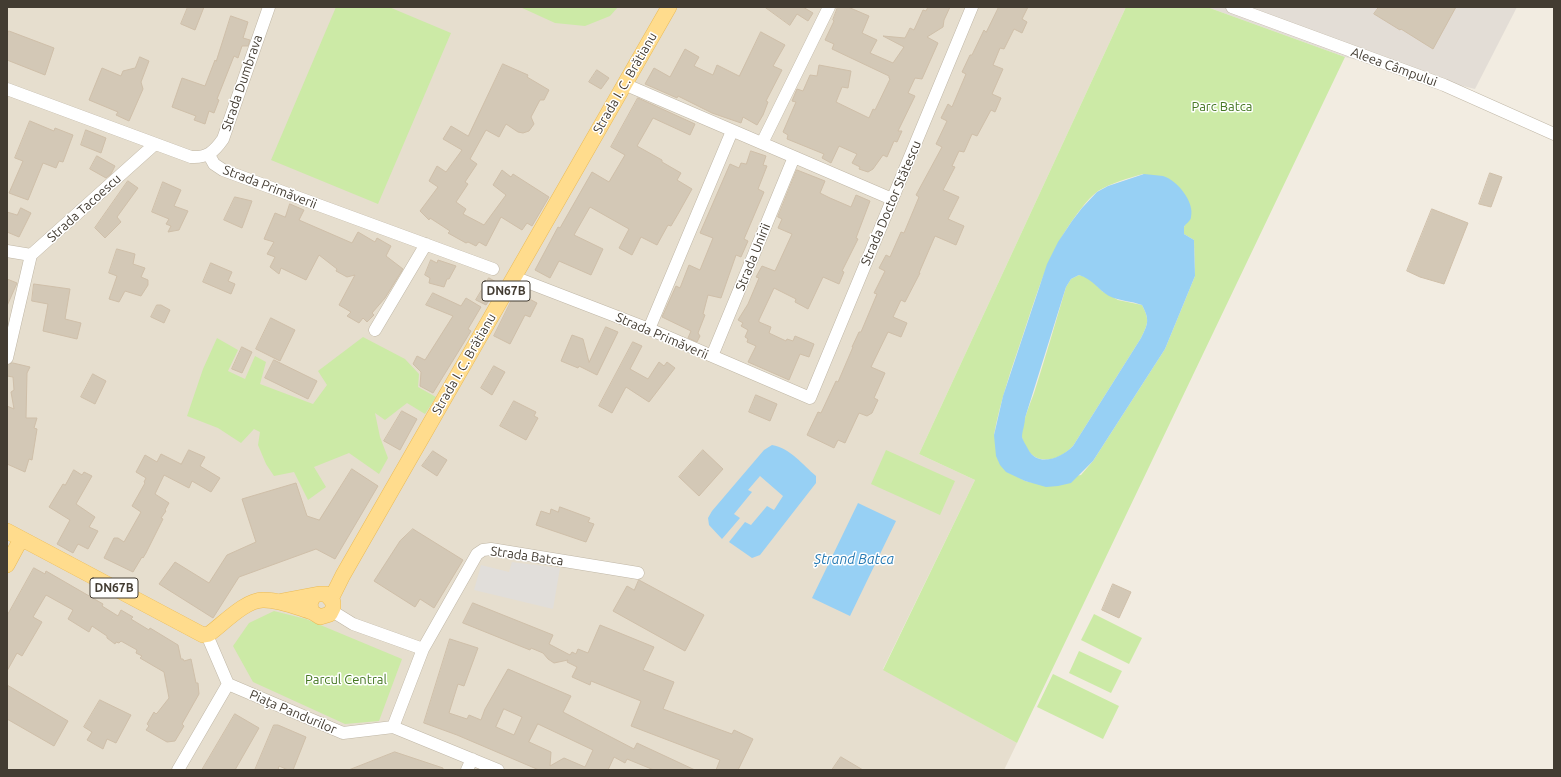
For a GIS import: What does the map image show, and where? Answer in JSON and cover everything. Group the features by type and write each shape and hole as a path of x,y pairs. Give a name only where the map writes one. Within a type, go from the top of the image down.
{"main road":[{"name":"Strada I. C. Brătianu","path":"324,600 342,575 669,7"},
{"path":"7,531 21,539 7,565"},
{"name":"DN67B","path":"21,539 207,636"},
{"path":"207,636 244,607 252,602 263,600 277,602 324,617 324,600 277,602"}],"street":[{"name":"Strada Dumbrava","path":"209,155 217,148 223,139 269,7"},
{"path":"762,143 829,7"},
{"name":"Strada Doctor Stătescu","path":"810,398 972,7"},
{"name":"Aleea Câmpului","path":"1232,7 1444,85 1554,134"},
{"path":"624,84 892,199"},
{"name":"Strada Primăverii","path":"7,89 191,158 200,158 209,155 214,164 223,170 493,269"},
{"path":"649,329 732,131"},
{"name":"Strada Tacoescu","path":"32,255 155,144"},
{"name":"Strada Unirii","path":"712,356 794,157"},
{"path":"375,330 426,244"},
{"path":"7,251 32,255 7,358"},
{"name":"Strada Primăverii","path":"514,277 649,329 810,398"},
{"name":"Strada Batca","path":"423,649 477,554 483,550 491,548 638,573"},
{"path":"324,600 354,624 423,649 393,727 498,770"},
{"path":"178,770 228,684 207,636"},
{"name":"Piața Pandurilor","path":"228,684 343,733 393,727"},
{"path":"467,770 472,759"}],"shaded area":[{"path":"7,7 1126,7 919,454 975,480 883,669 1017,743 1004,770 7,770"},
{"path":"1207,7 1517,7 1475,89 1345,57"},
{"path":"512,562 560,568 553,609 474,590 481,565 509,572"}],"green space":[{"path":"336,7 389,7 451,33 378,204 271,160"},
{"path":"520,7 618,7 610,16 585,26 555,23"},
{"name":"Parc Batca","path":"1126,7 1207,7 1345,57 1017,743 883,670 975,480 919,454","holes":["1143,174 1186,223 1184,227 1184,234 1194,240 1195,276 1165,349 1093,461 1081,475 1034,483 1025,481 1016,476 994,435 996,423 1010,374 1038,289 1058,243 1067,228 1084,205 1098,191 1114,183"]},
{"path":"1079,275 1086,277 1095,283 1102,291 1118,300 1142,305 1147,318 1147,325 1141,338 1073,446 1058,457 1041,459 1031,454 1024,444 1022,437 1023,426 1066,287 1071,279"},
{"path":"363,337 405,359 419,374 418,387 436,397 425,414 407,403 385,420 375,413 380,437 388,458 379,474 349,453 314,467 326,487 308,500 294,472 274,476 266,464 258,445 260,432 254,429 241,443 218,428 187,416 203,369 217,338 238,350 228,371 245,379 255,356 266,362 260,384 313,404 327,385 318,371"},
{"path":"886,450 955,481 940,515 871,484"},
{"name":"Parcul Central","path":"274,611 306,619 402,659 379,721 345,724 253,682 233,646 249,623"},
{"path":"1094,614 1142,638 1129,664 1081,640"},
{"path":"1079,651 1122,671 1111,693 1069,673"},
{"path":"1053,674 1119,706 1103,739 1037,707"}],"water":[{"path":"1144,174 1168,178 1184,192 1188,198 1192,211 1190,220 1184,227 1184,234 1194,240 1195,276 1165,349 1093,461 1071,483 1046,487 1025,481 1006,472 1000,465 996,456 994,435 1003,396 1047,264 1058,242 1082,208 1097,192 1108,186","holes":["1079,275 1084,277 1109,296 1142,305 1147,318 1147,325 1141,338 1073,446 1056,457 1043,460 1032,455 1022,438 1025,418 1066,287 1071,279"]},
{"path":"772,445 785,450 796,458 816,476 816,483 760,555 752,558 729,542 745,522 751,525 767,506 774,510 783,496 760,476 748,490 752,492 734,514 740,518 722,539 709,525 708,518 712,511 764,450"},
{"name":"Ștrand Batca","path":"858,503 896,521 850,616 812,598"}],"building":[{"path":"188,7 204,7 195,30 181,24"},
{"path":"765,7 803,7 813,13 808,21 797,14 790,25"},
{"path":"838,7 848,7 869,16 862,33 877,40 870,53 893,63 904,47 883,36 905,38 910,28 914,30 923,10 926,11 928,7 950,7 944,20 943,27 927,37 938,43 922,79 915,78 908,93 915,96 898,131 902,131 897,142 894,141 887,157 883,155 873,169 868,172 859,169 860,167 852,163 857,154 839,146 831,163 822,158 824,154 787,139 788,135 783,132 796,102 792,101 797,89 803,91 810,75 817,76 819,65 851,71 848,88 842,87 836,102 869,118 873,109 875,110 890,79 889,76 832,49 834,44 825,40 834,21 833,20"},
{"path":"999,7 1028,7 1022,19 1027,22 1022,33 1014,29 1004,49 1000,48 993,65 1003,69 992,94 1001,98 995,112 991,110 977,136 972,134 964,152 959,151 952,166 955,167 943,190 959,197 948,219 964,226 956,245 935,236 920,273 905,302 901,300 893,317 907,323 901,337 888,332 871,367 885,373 874,398 878,400 872,413 867,416 859,413 845,443 838,440 834,448 807,435 818,412 821,413 836,381 838,382 852,347 859,332 861,332 877,294 874,293 885,271 879,268 886,255 890,257 901,232 904,233 919,197 916,195 942,147 936,144 947,121 941,118 948,104 952,107 966,74 962,72 984,30 986,32"},
{"path":"1379,7 1456,7 1433,49 1374,14"},
{"path":"231,16 248,22 243,38 250,40 248,46 242,46 238,58 234,56 217,99 219,100 214,113 209,111 205,124 194,120 196,116 172,107 182,78 205,86 215,60 216,61"},
{"path":"9,31 54,48 45,75 7,60 7,38"},
{"path":"761,32 785,45 773,66 782,70 766,101 768,102 757,125 743,117 741,123 712,113 678,96 677,98 645,84 654,68 670,77 685,49 699,57 694,66 713,75 717,65 739,76"},
{"path":"140,57 149,61 141,82 143,89 129,121 116,115 118,112 89,100 102,68 121,76 123,71 135,68"},
{"path":"503,64 528,75 527,77 549,90 544,100 540,100 531,117 534,124 529,131 523,133 518,132 506,124 499,137 486,130 470,159 477,164 465,182 468,184 456,202 466,209 463,214 484,225 506,195 493,185 502,170 511,177 513,174 549,197 532,226 527,223 522,230 501,217 486,246 479,242 476,246 468,242 466,243 448,233 450,231 430,218 429,220 420,211 438,187 429,181 437,166 446,172 462,150 443,139 451,126 468,136"},
{"path":"597,70 609,78 601,89 589,82"},
{"path":"638,98 695,124 690,135 653,118 637,146 681,173 677,180 692,189 671,226 668,225 657,245 641,237 632,255 619,248 629,229 590,207 574,235 603,249 591,275 559,261 550,278 535,270 558,227 560,228 592,172 609,182 625,155 611,147"},
{"path":"30,121 54,131 55,128 73,135 63,162 59,161 56,168 43,163 28,200 9,193 23,161 15,158"},
{"path":"86,130 106,138 101,153 81,145"},
{"path":"751,151 766,156 763,165 767,166 758,189 764,192 744,239 748,241 741,257 736,255 721,298 708,295 703,314 705,315 698,333 700,336 697,342 688,338 691,331 662,317 676,286 680,288 689,265 700,270 713,238 700,233 730,164 739,168 741,163 746,164"},
{"path":"97,156 115,166 111,174 106,178 90,169"},
{"path":"797,170 825,181 820,193 851,207 856,195 870,201 856,238 858,239 842,271 844,272 839,284 823,277 808,309 795,302 796,299 774,288 759,320 759,322 771,327 769,333 786,341 787,339 793,341 795,336 814,344 809,357 800,354 789,380 748,362 756,346 747,342 748,339 745,337 748,330 741,326 743,323 738,320 748,304 759,278 756,277 762,266 775,271 792,234 778,228 782,219 778,217"},
{"path":"1490,173 1502,177 1491,207 1479,204"},
{"path":"128,181 138,188 117,217 121,222 105,238 95,228"},
{"path":"163,182 181,190 174,206 188,211 179,230 168,232 171,226 166,224 169,219 152,212"},
{"path":"235,197 252,201 242,228 224,220"},
{"path":"290,204 304,210 299,220 352,243 358,232 375,242 377,238 391,246 386,256 403,269 385,298 372,313 374,315 367,322 363,318 359,323 347,316 351,312 339,305 355,275 347,277 336,271 337,269 319,255 306,280 281,268 279,274 270,267 275,257 267,254 274,242 264,239 275,213 285,217"},
{"path":"21,208 31,213 19,237 7,232 7,212 17,215"},
{"path":"1432,209 1468,223 1444,284 1420,277 1407,271"},
{"path":"117,249 135,254 133,264 145,268 141,277 148,280 148,285 141,296 125,291 119,302 109,299 117,276 109,273"},
{"path":"431,260 437,263 438,260 456,266 449,279 447,279 444,287 429,283 430,278 425,275"},
{"path":"211,263 232,272 228,281 235,284 231,294 203,282"},
{"path":"489,278 500,284 486,305 476,300"},
{"path":"7,279 17,283 7,306"},
{"path":"34,284 70,289 65,319 81,323 77,339 43,331 48,304 32,301"},
{"path":"516,292 537,303 530,317 525,315 510,344 494,336"},
{"path":"433,293 461,306 466,298 481,307 468,329 471,331 433,393 420,386 421,372 413,364 417,356 425,360 453,316 426,305"},
{"path":"157,305 161,305 170,310 164,323 151,317"},
{"path":"271,318 295,330 280,361 256,349"},
{"path":"606,327 618,332 597,375 579,366 578,368 561,361 572,335 583,339 589,362"},
{"path":"633,342 642,346 630,369 648,379 659,362 664,366 667,362 675,368 649,402 626,387 612,413 599,406"},
{"path":"242,347 252,352 242,373 232,369"},
{"path":"274,360 317,381 308,399 265,378"},
{"path":"13,363 30,367 27,373 26,418 37,418 34,428 37,429 32,460 29,459 25,472 7,464 7,406 14,409 11,392 14,390 13,377 7,376 7,365"},
{"path":"494,366 505,372 492,395 481,388"},
{"path":"93,374 106,381 95,404 81,397"},
{"path":"756,395 777,404 770,421 749,412"},
{"path":"514,401 536,412 534,416 538,418 526,440 500,426"},
{"path":"402,411 417,419 400,450 384,441"},
{"path":"189,450 205,457 200,466 220,478 211,492 192,481 189,488 164,475 155,494 169,503 161,518 163,519 146,553 133,572 104,558 114,538 118,538 124,542 141,512 132,506 145,483 146,478 136,472 145,455 157,462 161,454 181,464"},
{"path":"703,450 723,469 699,496 679,477"},
{"path":"433,451 447,460 437,476 422,466"},
{"path":"352,469 378,486 335,559 316,549 239,577 213,618 159,584 175,562 209,583 227,555 256,542 242,499 296,483 307,516 319,520"},
{"path":"74,470 82,475 84,472 92,476 76,504 95,517 89,527 98,531 88,549 78,544 73,553 57,544 70,520 49,507 63,484 65,485"},
{"path":"560,507 590,518 588,522 594,524 586,542 536,525 541,511 550,514 551,509 558,512"},
{"path":"413,529 463,560 434,608 420,599 415,607 374,581 400,541"},
{"path":"34,568 45,574 46,571 103,604 102,606 118,616 121,610 133,617 131,619 149,630 150,628 178,645 181,659 184,661 191,659 196,683 198,683 199,694 182,724 184,726 175,741 167,742 146,730 149,726 147,724 154,712 156,714 169,698 164,672 140,658 142,656 136,653 137,650 121,641 119,643 116,642 115,644 107,638 107,636 92,626 89,632 68,619 73,610 46,595 33,617 42,622 22,656 17,653 7,671 7,616"},
{"path":"639,580 704,615 685,651 613,611 627,586 634,590"},
{"path":"1113,584 1131,592 1119,618 1102,610"},
{"path":"473,603 553,635 549,644 570,655 572,652 576,654 578,649 588,653 600,625 654,647 643,670 674,682 663,709 732,734 734,730 753,739 738,770 716,770 720,760 631,726 641,701 591,681 590,685 572,677 577,667 567,662 568,660 554,663 543,653 531,648 530,650 463,623"},
{"path":"450,639 478,648 464,686 458,684 449,713 467,719 469,715 481,720 485,709 508,669 571,696 563,712 634,749 637,743 695,770 654,770 627,759 625,763 614,757 608,770 539,770 457,735 424,723","holes":["504,709 522,717 514,735 496,727","538,724 593,750 585,767 564,758 550,766 551,752 529,742"]},
{"path":"7,685 68,721 54,746 7,719"},
{"path":"100,700 131,715 116,743 107,739 103,749 87,740 92,732 84,727"},
{"path":"235,714 259,728 235,770 202,770"},
{"path":"274,725 278,725 306,737 293,770 288,770 279,766 278,770 255,770"},
{"path":"395,752 443,768 443,770 349,770"},
{"path":"841,757 863,770 832,770"}]}
